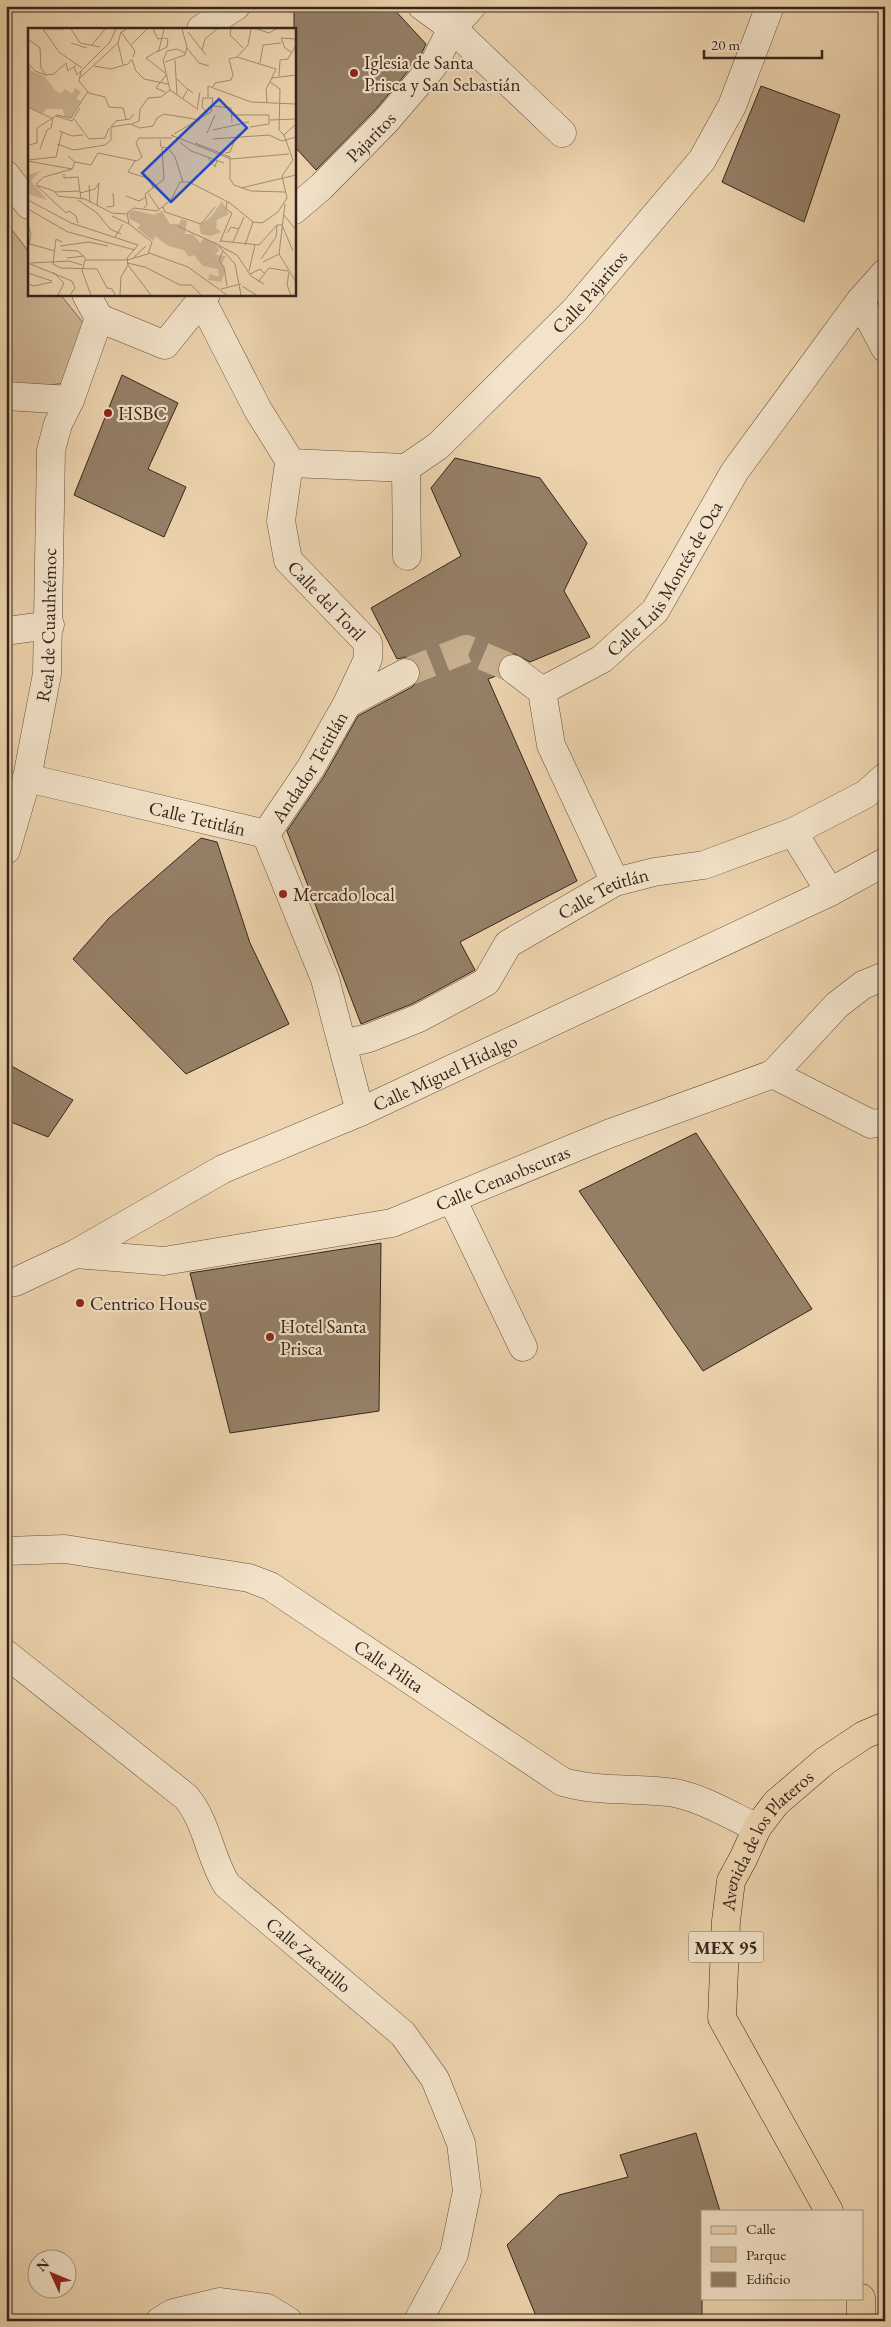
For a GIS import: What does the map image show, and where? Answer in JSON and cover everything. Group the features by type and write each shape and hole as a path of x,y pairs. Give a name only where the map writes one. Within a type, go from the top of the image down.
{"main road":[{"name":"Avenida de los Plateros","path":"828,2210 722,2018 726,1921 731,1881 743,1860 757,1828 776,1803 824,1761 864,1735 885,1726"},
{"path":"860,2300 861,2321"}],"street":[{"path":"203,28 236,6"},
{"path":"422,6 452,28 562,133"},
{"path":"437,6 452,28"},
{"name":"Pajaritos","path":"295,209 386,121 434,66 452,28 472,6"},
{"name":"Calle Pajaritos","path":"406,468 438,446 575,310 702,160 732,106 770,6"},
{"name":"Calle Luis Montés de Oca","path":"542,691 602,659 655,611 735,471 860,301 885,273"},
{"path":"87,295 99,318 165,344 204,296 258,410 291,463 406,468 407,556"},
{"path":"860,301 885,348"},
{"name":"Real de Cuauhtémoc","path":"6,850 27,778 47,674 50,625 51,450 58,424 70,400 99,318"},
{"path":"6,396 70,400"},
{"name":"Calle del Toril","path":"291,463 281,521 288,560 368,643 368,659 347,704"},
{"path":"6,631 50,625"},
{"path":"513,669 542,691 551,745 615,882"},
{"name":"Andador Tetitlán","path":"266,834 310,769 347,704 404,673"},
{"name":"Calle Tetitlán","path":"343,1044 369,1038 419,1018 486,982 508,944 615,882 654,872 704,865 794,832 866,794 885,777"},
{"name":"Calle Tetitlán","path":"27,778 266,834 326,979 360,1112"},
{"path":"794,832 830,892"},
{"name":"Calle Miguel Hidalgo","path":"6,1282 15,1282 75,1254 223,1169 360,1112 830,892 885,862"},
{"name":"Calle Cenaobscuras","path":"75,1254 164,1261 392,1223 608,1134 773,1074 838,1005 863,985 885,976"},
{"path":"773,1074 871,1124 885,1122"},
{"path":"452,1198 523,1347"},
{"name":"Calle Pilita","path":"6,1551 65,1549 248,1578 270,1586 563,1782 587,1789 673,1793 692,1797 757,1828"},
{"name":"Calle Zacatillo","path":"6,1654 186,1797 195,1808 218,1871 228,1885 402,2034 435,2079 461,2143 466,2191 454,2254 418,2321"},
{"path":"160,2321 173,2313 218,2302 267,2308 288,2321"}],"green space":[{"path":"6,222 28,251 28,295 61,295 88,329 74,382 6,390"}],"building":[{"name":"Iglesia de Santa Prisca y San Sebastián","path":"294,6 391,6 426,44 420,57 376,109 316,170 295,147"},
{"path":"761,86 840,115 804,222 722,182"},
{"path":"122,375 178,403 148,469 186,487 164,537 74,495"},
{"path":"455,458 540,478 587,543 564,591 590,637 530,662 515,654 507,654 500,660 499,675 488,679 577,881 460,942 475,970 412,1004 361,1024 287,831 323,778 358,716 412,687 418,681 421,673 418,665 414,660 406,657 397,659 371,608 461,556 431,488"},
{"path":"201,838 217,842 250,943 289,1024 186,1074 73,959 109,918"},
{"path":"6,1063 73,1100 48,1137 6,1120"},
{"path":"696,1133 812,1309 703,1371 579,1191"},
{"path":"381,1243 379,1411 230,1433 190,1273"},
{"path":"696,2133 720,2210 701,2210 702,2321 538,2321 507,2245 559,2195 628,2177 620,2155"}],"tunnel":[{"path":"405,673 466,649 513,669"}],"place":[{"name":"Iglesia de Santa Prisca y San Sebastián","path":"354,73"},
{"name":"HSBC","path":"108,413"},
{"name":"Mercado local","path":"283,894"},
{"name":"Centrico House","path":"80,1303"},
{"name":"Hotel Santa Prisca","path":"270,1337"}]}
